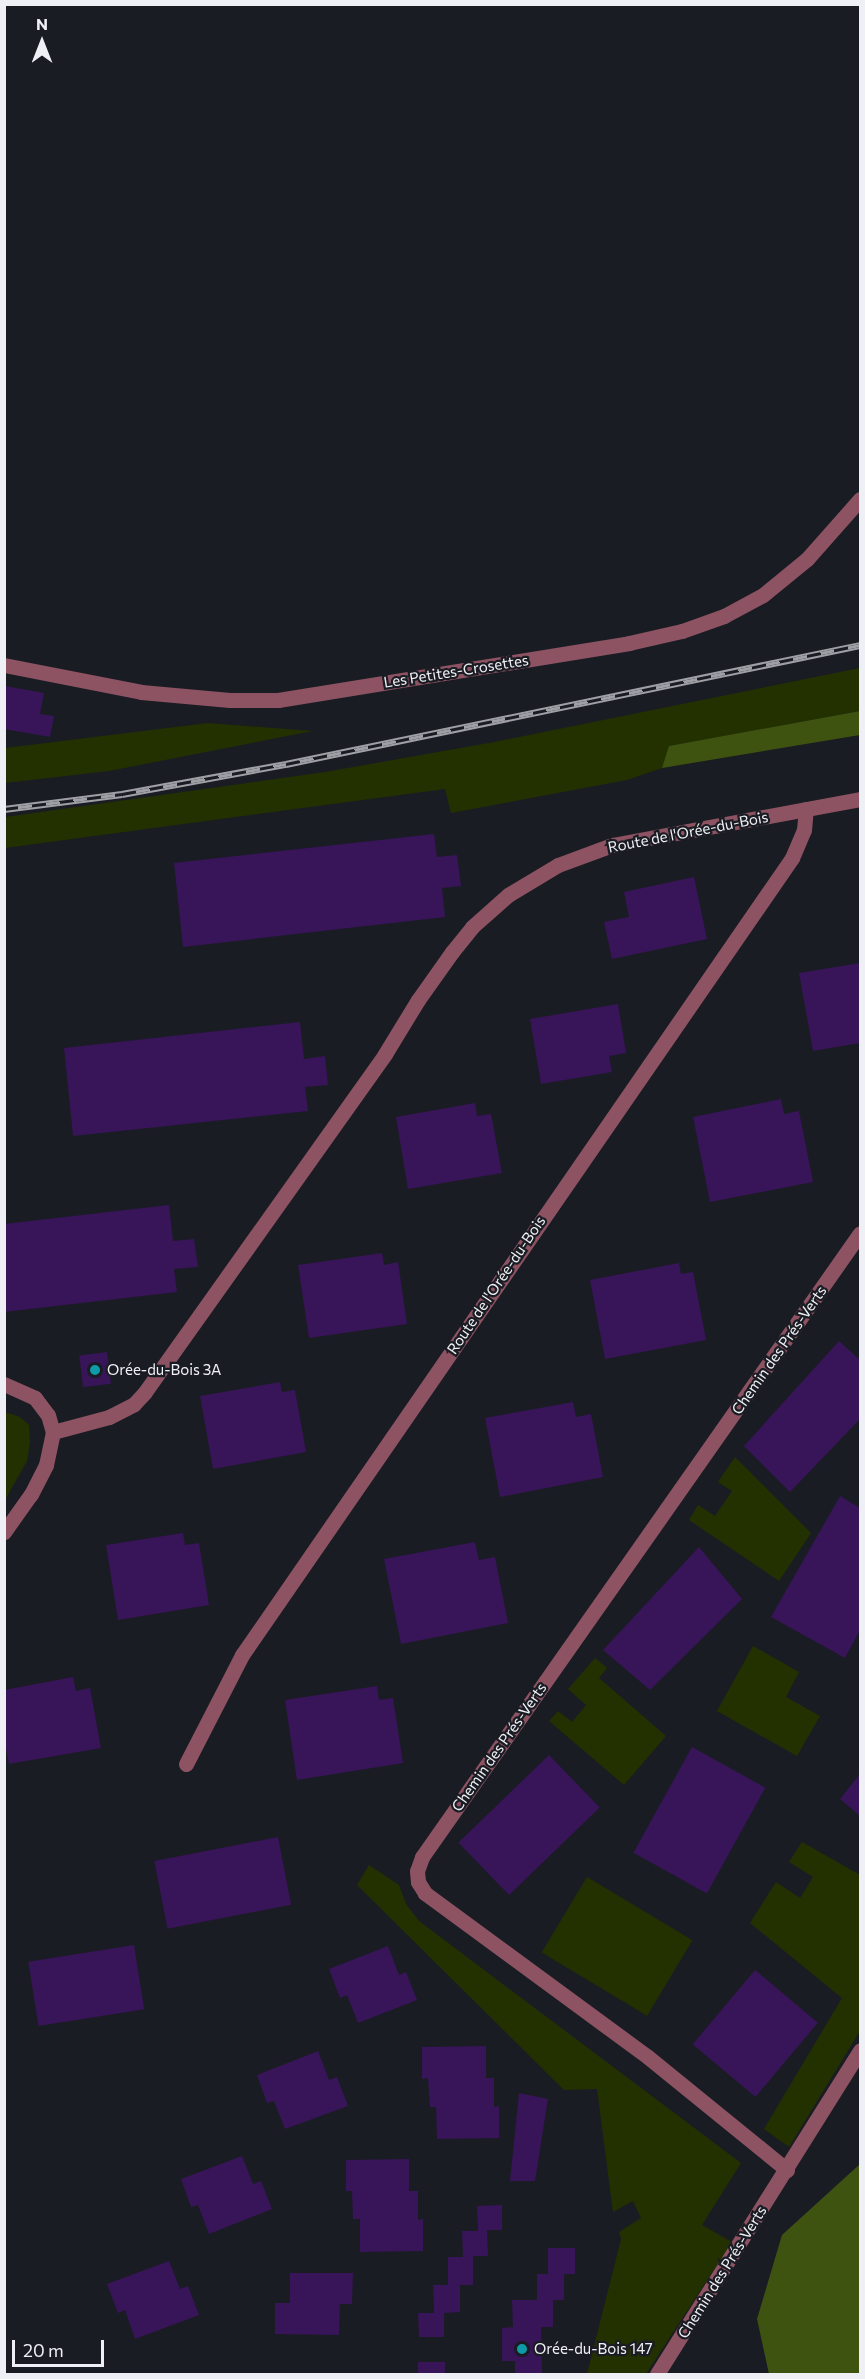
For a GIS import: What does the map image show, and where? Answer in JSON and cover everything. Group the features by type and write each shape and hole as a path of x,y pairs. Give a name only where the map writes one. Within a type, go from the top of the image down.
{"street":[{"name":"Les Petites-Crosettes","path":"4,665 141,692 230,700 278,700 629,643 682,631 724,616 763,595 807,559 861,499"},
{"name":"Route de l'Orée-du-Bois","path":"53,1432 94,1423 122,1412 145,1392 385,1054 438,971 472,927 490,910 530,881 585,854 662,834 861,800"},
{"name":"Route de l'Orée-du-Bois","path":"186,1764 242,1654 792,858 804,830 806,809"},
{"name":"Chemin des Prés-Verts","path":"787,2170 648,2057 425,1893 418,1882 417,1871 422,1857 861,1233"},
{"path":"4,1384 35,1398 48,1415 53,1432 46,1465 31,1494 4,1532"},
{"name":"Chemin des Prés-Verts","path":"657,2374 861,2050"}],"green space":[{"path":"860,668 860,711 670,746 662,768 627,780 451,813 445,789 5,848 5,817 325,772 489,743"},
{"path":"860,711 860,735 662,768 669,746"},
{"path":"208,723 313,731 109,771 5,783 5,748"},
{"path":"5,1412 20,1417 29,1425 30,1442 27,1461 5,1500"},
{"path":"735,1457 811,1533 779,1581 689,1520 698,1505 715,1516 732,1491 718,1482"},
{"path":"753,1646 799,1672 786,1697 820,1716 797,1756 717,1711"},
{"path":"595,1658 607,1668 599,1678 666,1736 624,1785 549,1721 558,1711 572,1722 586,1705 568,1689"},
{"path":"802,1842 860,1875 860,2031 789,2147 764,2129 842,1998 750,1923 776,1882 800,1898 813,1877 789,1862"},
{"path":"369,1865 399,1885 406,1904 419,1921 741,2163 702,2225 732,2242 646,2374 587,2374 621,2239 619,2232 641,2218 633,2201 613,2212 597,2089 564,2090 357,1885"},
{"path":"587,1877 692,1940 647,2016 542,1952"},
{"path":"860,2164 860,2374 769,2374 757,2319 782,2235"}],"building":[{"path":"5,686 44,693 40,714 54,716 50,737 4,729"},
{"path":"434,834 437,857 457,855 461,886 442,888 445,917 183,947 174,863"},
{"path":"694,877 707,939 612,959 604,922 629,917 624,892"},
{"path":"860,963 860,1043 813,1051 799,973"},
{"path":"618,1004 626,1053 609,1056 612,1072 541,1084 530,1019"},
{"path":"300,1022 304,1059 325,1056 328,1085 305,1087 308,1111 73,1136 64,1048"},
{"path":"781,1099 784,1114 799,1111 813,1182 710,1202 693,1117"},
{"path":"475,1103 477,1116 491,1114 502,1173 408,1189 396,1117"},
{"path":"169,1205 173,1241 194,1239 198,1267 174,1269 177,1292 4,1312 4,1224"},
{"path":"382,1253 384,1265 398,1262 407,1324 309,1338 298,1265"},
{"path":"679,1263 681,1274 693,1272 706,1340 605,1359 590,1280"},
{"path":"839,1341 860,1360 860,1419 790,1492 744,1446"},
{"name":"Orée-du-Bois 3A","path":"107,1352 111,1384 83,1387 79,1355"},
{"path":"280,1382 282,1392 295,1390 306,1452 213,1469 200,1396"},
{"path":"573,1402 576,1417 591,1414 603,1477 500,1497 485,1418"},
{"path":"840,1496 860,1508 860,1630 845,1658 771,1617"},
{"path":"183,1533 185,1545 199,1543 209,1605 118,1620 106,1545"},
{"path":"475,1542 479,1560 495,1557 508,1623 401,1644 384,1559"},
{"path":"699,1547 742,1599 650,1690 603,1650"},
{"path":"73,1677 76,1691 90,1688 101,1748 9,1764 4,1739 4,1690"},
{"path":"377,1686 379,1700 393,1698 403,1763 297,1780 285,1700"},
{"path":"692,1747 765,1788 707,1894 633,1853"},
{"path":"549,1755 600,1808 509,1895 458,1843"},
{"path":"860,1774 860,1816 840,1799"},
{"path":"278,1837 291,1905 167,1929 154,1861"},
{"path":"134,1945 144,2009 38,2026 28,1962"},
{"path":"388,1946 399,1975 406,1972 417,2000 358,2023 347,1995 340,1998 329,1969"},
{"path":"755,1970 818,2023 755,2097 693,2044"},
{"path":"486,2046 486,2078 494,2078 494,2107 499,2106 499,2138 437,2139 436,2107 430,2107 428,2078 422,2079 422,2047"},
{"path":"318,2051 329,2080 337,2077 348,2106 285,2129 274,2101 267,2103 257,2075"},
{"path":"519,2093 548,2099 535,2181 510,2181"},
{"path":"242,2156 253,2184 261,2181 272,2209 209,2234 198,2205 191,2207 181,2179"},
{"path":"409,2159 409,2191 418,2191 418,2220 423,2219 423,2251 360,2252 360,2219 353,2219 352,2191 346,2191 346,2160"},
{"path":"502,2205 502,2230 487,2230 488,2256 473,2256 473,2285 460,2285 460,2312 444,2313 444,2337 419,2337 418,2313 434,2313 433,2285 448,2285 448,2257 463,2257 462,2231 478,2231 477,2206"},
{"path":"548,2248 575,2248 575,2274 564,2274 564,2300 553,2300 553,2327 541,2327 542,2374 515,2374 515,2361 502,2361 502,2328 513,2327 512,2300 537,2300 537,2274 548,2274"},
{"path":"169,2261 180,2289 188,2286 199,2315 135,2339 125,2310 118,2313 107,2284"},
{"path":"290,2273 353,2273 352,2304 340,2304 339,2335 275,2334 275,2303 290,2303"},
{"path":"418,2362 445,2362 445,2374 418,2374"}],"railway":[{"path":"4,809 122,794 286,764 860,645"}],"place":[{"name":"Orée-du-Bois 3A","path":"95,1370"},
{"name":"Orée-du-Bois 147","path":"522,2349"}]}
